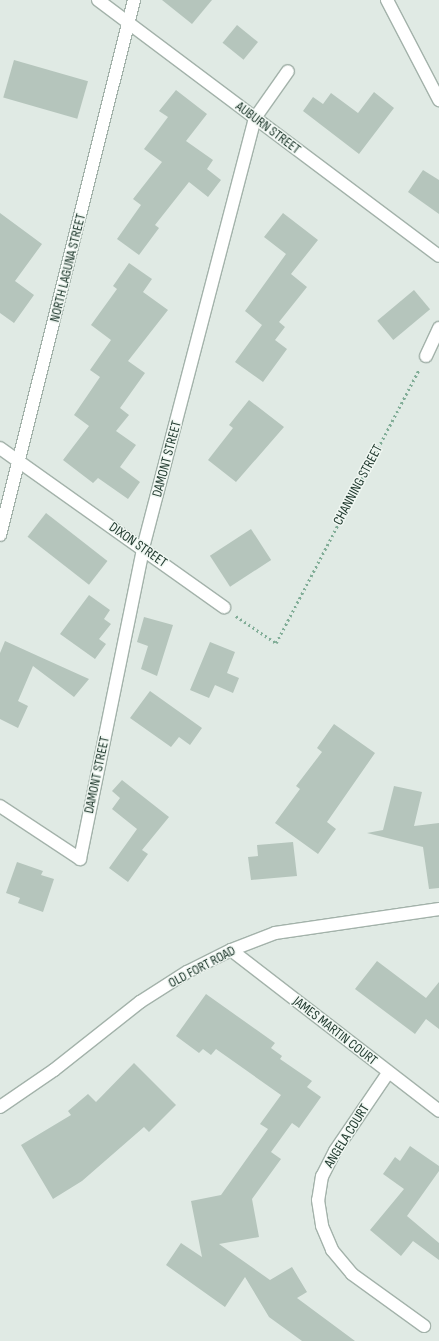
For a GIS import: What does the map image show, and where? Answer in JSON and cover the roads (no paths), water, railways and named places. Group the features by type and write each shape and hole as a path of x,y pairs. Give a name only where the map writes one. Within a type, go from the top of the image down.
{"street":[{"name":"AUBURN STREET","path":"98,0 439,256"},
{"name":"NORTH LAGUNA STREET","path":"0,535 134,0"},
{"path":"387,0 439,100"},
{"name":"DAMONT STREET","path":"0,806 80,859 144,548 255,118 288,71"},
{"path":"426,356 439,328"},
{"name":"DIXON STREET","path":"0,448 19,463 144,548 224,607"},
{"name":"OLD FORT ROAD","path":"0,1107 54,1070 140,1002 187,972 231,950 275,933 439,909"},
{"name":"JAMES MARTIN COURT","path":"231,950 439,1111"},
{"name":"ANGELA COURT","path":"388,1073 322,1176 319,1207 322,1226 332,1250 352,1274 424,1326"}]}
